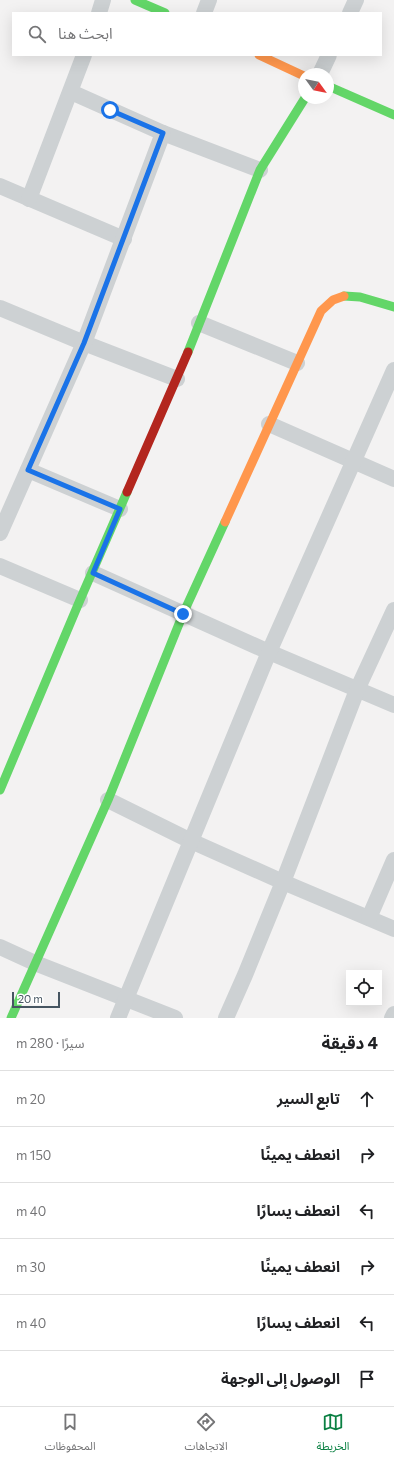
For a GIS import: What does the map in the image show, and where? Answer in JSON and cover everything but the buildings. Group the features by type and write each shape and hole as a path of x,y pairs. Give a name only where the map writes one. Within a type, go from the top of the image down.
{"street":[{"path":"99,12 104,0"},
{"path":"135,0 163,12"},
{"path":"204,12 209,0"},
{"path":"350,12 356,0"},
{"path":"29,198 84,56"},
{"path":"261,56 298,73"},
{"path":"323,68 329,56"},
{"path":"334,89 394,115"},
{"path":"71,92 163,133 260,170"},
{"path":"0,790 80,600 177,379 260,170 302,104"},
{"path":"0,534 84,343 163,133"},
{"path":"0,186 124,239"},
{"path":"11,1018 108,800 183,614 321,310 342,295 368,298 394,307"},
{"path":"0,308 84,343 177,379"},
{"path":"199,323 297,363"},
{"path":"118,1018 269,652 394,370"},
{"path":"269,424 394,479"},
{"path":"28,470 120,509"},
{"path":"0,566 80,600"},
{"path":"93,573 269,652 394,705"},
{"path":"226,1018 283,882 357,690 394,610"},
{"path":"108,800 191,841 394,929"},
{"path":"369,918 394,860"},
{"path":"0,947 35,963 175,1018"},
{"path":"392,1018 394,1014"}],"traffic: fast":[{"path":"135,0 163,12"},
{"path":"334,89 394,115"},
{"path":"188,352 260,170 301,104"},
{"path":"344,296 360,297 394,307"},
{"path":"0,790 127,492"},
{"path":"11,1018 108,800 183,614 225,522"}],"traffic: slow":[{"path":"261,56 298,73"},
{"path":"225,522 321,311 333,300 344,296"}],"traffic: jam":[{"path":"127,492 188,352"}],"route":[{"path":"110,110 163,133 84,343 28,470 120,509 93,573 183,614"}]}
